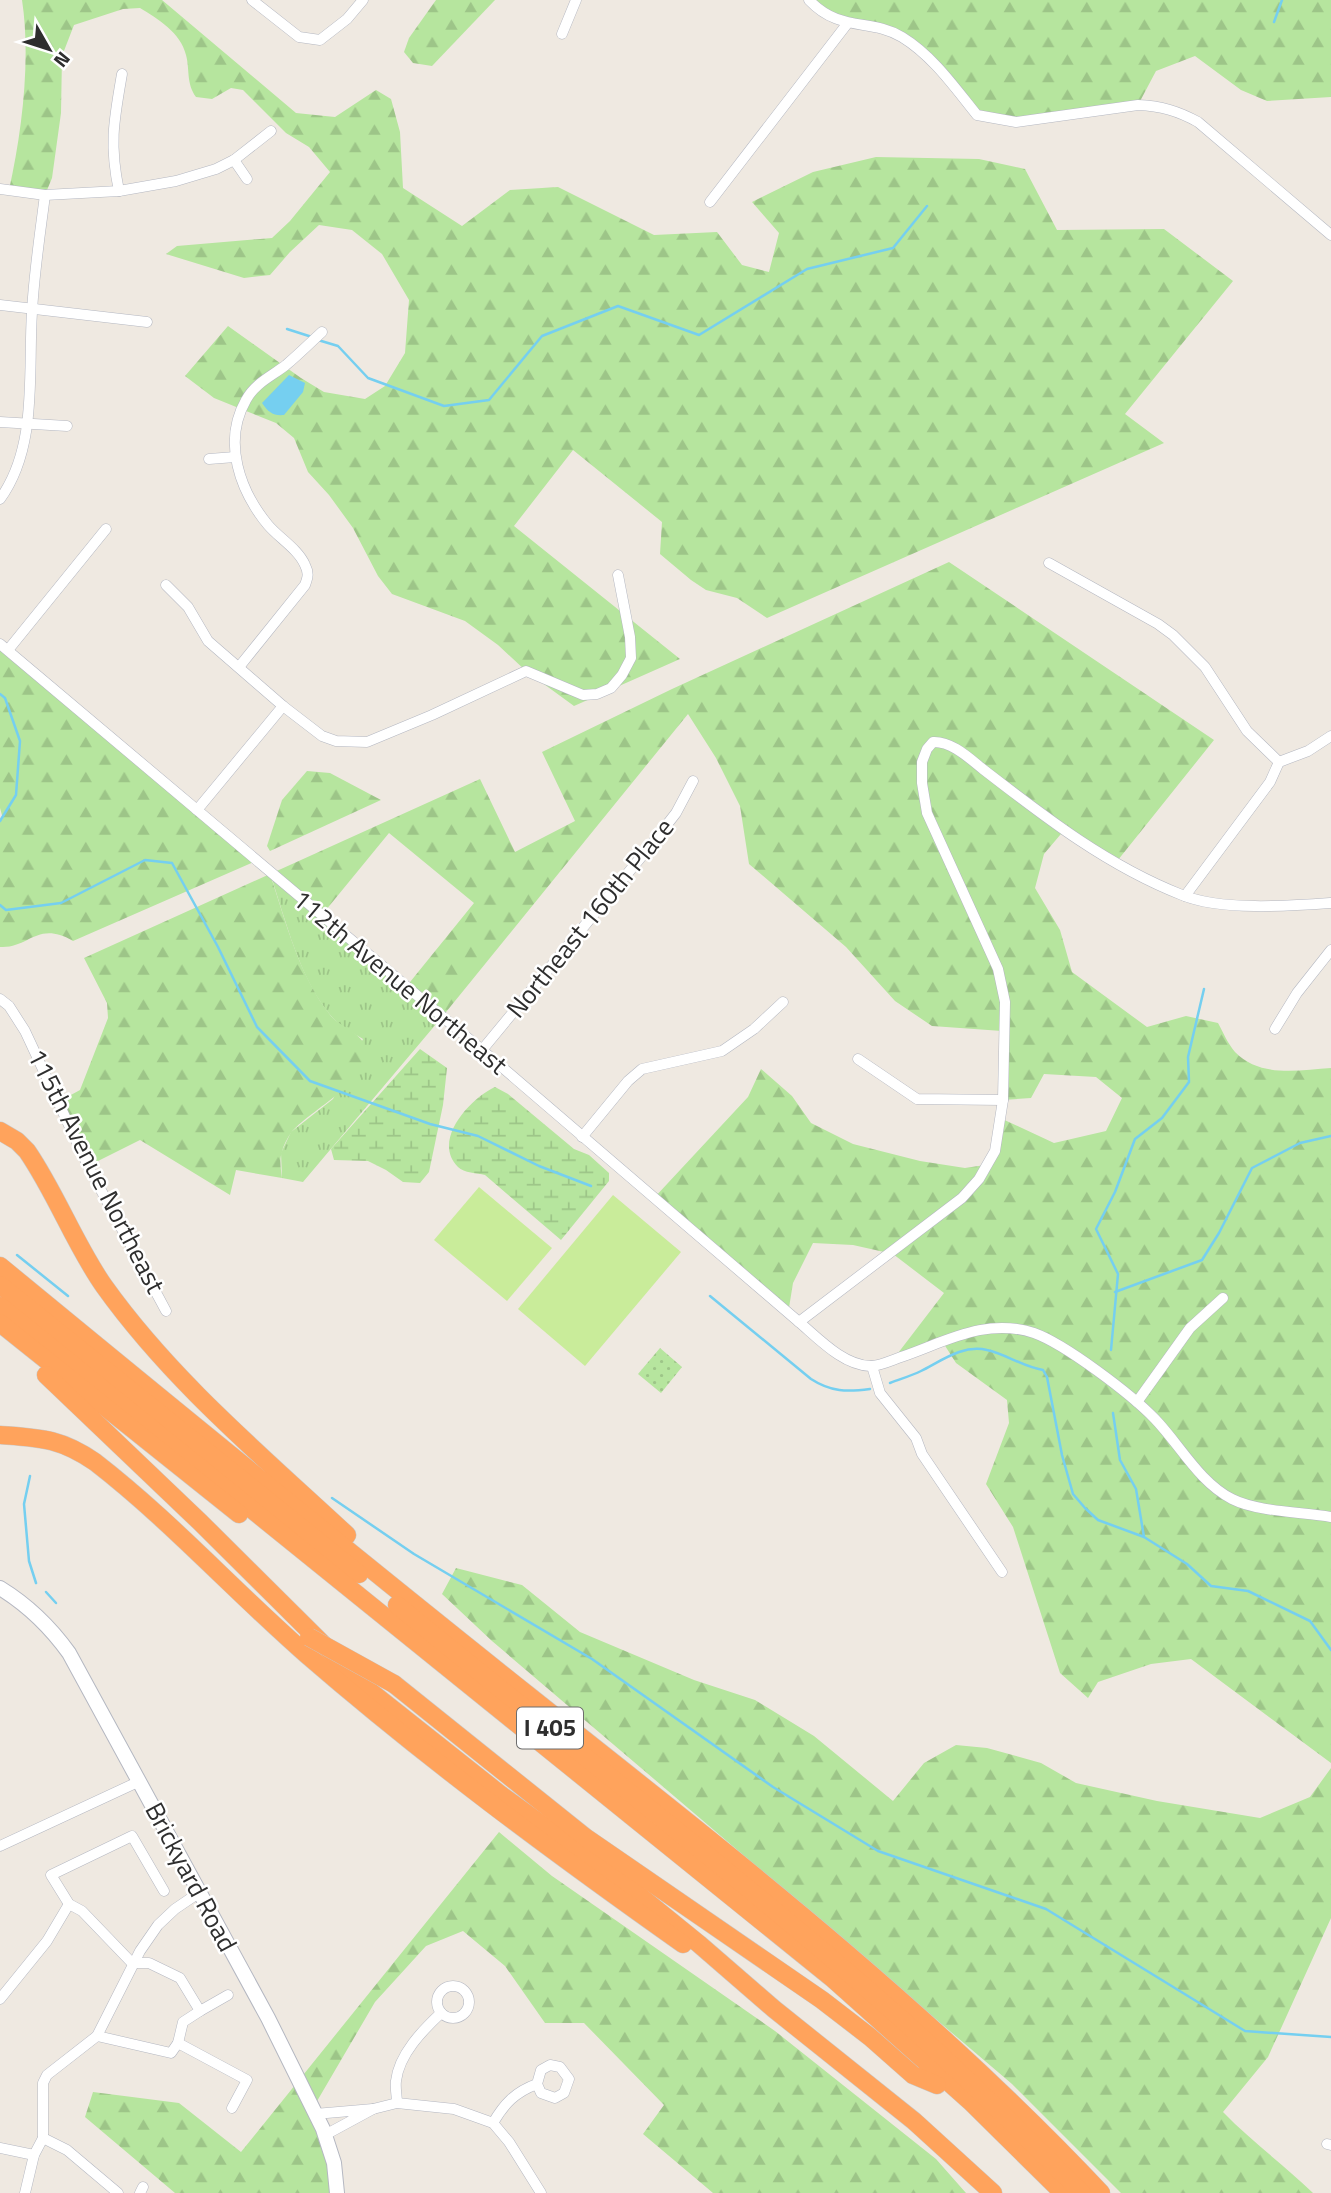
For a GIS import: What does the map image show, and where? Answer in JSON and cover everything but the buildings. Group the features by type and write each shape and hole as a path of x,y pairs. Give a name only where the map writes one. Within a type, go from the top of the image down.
{"highway":[{"path":"0,1131 27,1151 103,1285 163,1360 462,1642"},
{"name":"I 405","path":"0,1266 726,1853 920,2015 1049,2138 1101,2193"},
{"name":"I 405","path":"0,1285 793,1926 931,2046 1082,2193"},
{"name":"I 405","path":"0,1306 832,1978 972,2104 1062,2193"},
{"name":"I 405","path":"0,1323 768,1938 937,2085 1048,2193"},
{"path":"0,1332 180,1503 371,1692 501,1795 635,1892 774,2009 914,2121 993,2193"},
{"path":"0,1435 45,1438 81,1452 114,1476 332,1676 402,1734 562,1858 774,2009"},
{"path":"239,1589 292,1627 394,1684 585,1837 822,2000 914,2075 937,2085"}],"street":[{"path":"252,0 299,37 320,40 347,19 363,0"},
{"path":"562,34 576,0"},
{"path":"809,0 819,11 847,24 871,27 901,36 933,61 977,115 1016,122 1138,105 1158,106 1183,114 1198,122 1331,235"},
{"path":"710,202 847,24"},
{"path":"119,191 112,151 112,132 122,74"},
{"path":"0,189 45,195 119,191 194,176 248,152 271,131"},
{"path":"234,160 247,179"},
{"path":"0,499 10,485 19,463 27,424 32,309 45,195"},
{"path":"0,305 147,322"},
{"path":"239,667 305,585 308,575 302,558 268,525 247,494 235,457 238,420 246,399 259,383 285,366 322,332"},
{"path":"0,422 67,426"},
{"path":"209,458 235,457"},
{"path":"4,647 106,529"},
{"path":"1049,564 1173,635 1205,667 1247,731 1279,762"},
{"path":"166,585 188,607 208,641 283,706 322,736 336,741 367,743 526,671 583,695 597,694 611,688 631,658 630,637 618,575"},
{"name":"112th Avenue Northeast","path":"4,647 482,1050 799,1322 845,1358 872,1366"},
{"path":"197,810 283,706"},
{"path":"1185,897 1270,782 1279,762 1308,751 1331,736"},
{"path":"799,1322 962,1198 979,1179 995,1151 1003,1100 1005,1002 998,969 927,813 922,762 927,749 933,743 941,742 959,751 1097,853 1185,897 1234,905 1331,903"},
{"name":"Northeast 160th Place","path":"482,1050 652,845 676,813 693,781"},
{"path":"1275,1029 1297,993 1331,950"},
{"name":"115th Avenue Northeast","path":"0,999 13,1012 25,1031 88,1166 166,1311"},
{"path":"582,1137 628,1081 642,1069 722,1051 754,1029 783,1002"},
{"path":"858,1059 917,1098 1003,1100"},
{"path":"1137,1402 1190,1328 1223,1298"},
{"path":"1002,1572 922,1454 916,1438 880,1393 872,1366 976,1330 1004,1327 1036,1334 1059,1345 1137,1402 1155,1418 1219,1491 1245,1505 1331,1517"},
{"name":"Brickyard Road","path":"0,1588 58,1637 69,1653 268,2018 325,2135 334,2163 337,2193"},
{"path":"0,1846 140,1781"},
{"path":"164,1891 132,1836 51,1875 69,1904 82,1911 132,1963 149,1963 180,1978 200,2011"},
{"path":"25,2193 34,2155 43,2138 43,2083 47,2075 97,2036 132,1963 158,1925 200,1892"},
{"path":"0,1998 47,1941 69,1904"},
{"path":"97,2036 171,2053 178,2043 183,2022 228,1995"},
{"path":"397,2103 396,2080 401,2063 413,2043 441,2012"},
{"path":"178,2043 247,2080 232,2108"},
{"path":"493,2123 511,2097 537,2084"},
{"path":"315,2114 373,2109 397,2103 454,2109 493,2123 509,2142 535,2191"},
{"path":"325,2135 373,2109"},
{"path":"43,2138 67,2150 118,2193"},
{"path":"0,2148 34,2155"}],"green space":[{"path":"22,0 162,0 296,113 335,117 376,90 391,99 400,132 403,188 462,226 510,190 558,187 654,235 717,232 742,265 769,272 779,233 752,202 813,172 876,157 979,159 1025,169 1057,230 1164,229 1233,281 1125,414 1164,443 767,618 737,598 706,590 660,554 662,522 573,450 514,526 680,659 574,706 465,621 392,594 378,576 353,528 308,472 294,438 276,423 214,398 185,376 228,326 324,392 365,399 385,386 405,353 409,300 382,254 352,230 319,225 270,275 244,278 166,254 177,246 272,238 290,221 330,172 309,147 286,133 243,90 231,88 212,99 196,97 189,82 186,55 179,40 161,21 140,8 123,9 74,25 62,56 61,113 52,178 45,195 9,190 24,95 26,46"},
{"path":"436,0 495,0 432,66 413,63 404,52 409,38"},
{"path":"809,0 1331,0 1331,97 1267,101 1241,90 1195,56 1156,71 1138,105 1016,122 977,115 901,36 847,24"},
{"path":"949,562 1214,740 1118,860 1066,828 1044,854 1035,888 1060,930 1072,972 1147,1027 1186,1016 1218,1023 1235,1052 1256,1066 1293,1071 1331,1068 1331,1763 1191,1659 1151,1664 1098,1682 1088,1698 1060,1673 1013,1527 986,1484 1009,1423 1007,1400 956,1363 942,1341 895,1357 944,1293 893,1254 853,1245 813,1243 793,1283 788,1314 654,1198 748,1097 761,1069 792,1096 811,1123 853,1144 920,1161 965,1168 992,1164 998,1117 1054,1143 1106,1131 1122,1098 1096,1077 1044,1074 1031,1098 1003,1100 1002,1031 932,1026 895,1001 846,947 749,864 740,806 716,758 688,714 442,1017 406,987 474,903 389,833 321,916 270,874 294,948 310,984 331,1016 358,1036 366,1053 364,1064 347,1086 290,1135 281,1155 282,1178 236,1170 230,1195 140,1140 88,1166 58,1102 80,1090 108,1018 107,1003 84,958 480,779 515,852 575,821 542,752"},
{"path":"0,644 256,861 73,941 50,933 19,944 0,947 0,820 3,819 0,808"},
{"path":"307,771 330,773 381,800 270,851 267,846 282,800"},
{"path":"270,873 442,1017 303,1182 282,1178 281,1153 291,1132 333,1099 363,1039 332,1017 311,986"},
{"path":"420,1049 447,1068 443,1105 429,1172 420,1183 403,1182 368,1161 334,1160 331,1149"},
{"path":"495,1087 508,1094 574,1149 589,1155 609,1173 609,1181 561,1240 485,1175 461,1169 451,1156 449,1145 457,1121 475,1100"},
{"path":"479,1187 552,1248 507,1301 434,1240"},
{"path":"613,1195 681,1252 585,1366 518,1309"},
{"path":"660,1348 682,1367 661,1393 638,1374"},
{"path":"456,1568 522,1585 580,1632 694,1680 755,1700 814,1736 893,1801 924,1763 956,1745 987,1748 1041,1763 1076,1783 1157,1801 1260,1818 1310,1797 1331,1768 1331,1918 1268,2057 1223,2112 1313,2193 1121,2193 1012,2084 492,1641 442,1594"},
{"path":"499,1832 552,1876 775,2031 936,2159 966,2193 713,2193 643,2134 664,2105 584,2023 545,2023 505,1966 463,1931 426,1946 375,2002 313,2108 338,2193 175,2193 85,2117 93,2092 179,2103 241,2152"}],"water":[{"path":"289,375 305,383 303,392 284,415 274,414 262,403"}],"waterway":[{"path":"1274,22 1282,0"},
{"path":"318,340 338,346 368,378 444,406 489,400 542,336 618,306 699,335 807,269 893,248 927,206"},
{"path":"287,329 312,337"},
{"path":"0,694 5,698 20,741 16,795 0,821"},
{"path":"0,905 6,910 61,903 145,860 172,863 218,947 257,1027 310,1081 430,1124 478,1136 539,1166 591,1186"},
{"path":"1111,1350 1118,1274 1096,1229 1115,1192 1135,1139 1162,1118 1189,1082 1188,1057 1204,989"},
{"path":"1115,1292 1202,1260 1252,1168 1300,1143 1331,1136"},
{"path":"17,1255 68,1296"},
{"path":"710,1296 811,1379 839,1390 870,1389"},
{"path":"890,1383 917,1373 952,1354 969,1349 994,1352 1043,1370 1047,1377 1062,1455 1073,1494 1085,1508 1098,1520 1144,1537 1187,1564 1211,1586 1248,1591 1310,1621 1331,1650"},
{"path":"1113,1413 1120,1460 1136,1489 1144,1537"},
{"path":"30,1476 24,1504 29,1561 36,1583"},
{"path":"332,1498 414,1554 592,1659 773,1787 878,1851 1046,1909 1245,2031 1331,2037"},
{"path":"46,1592 56,1603"}]}
